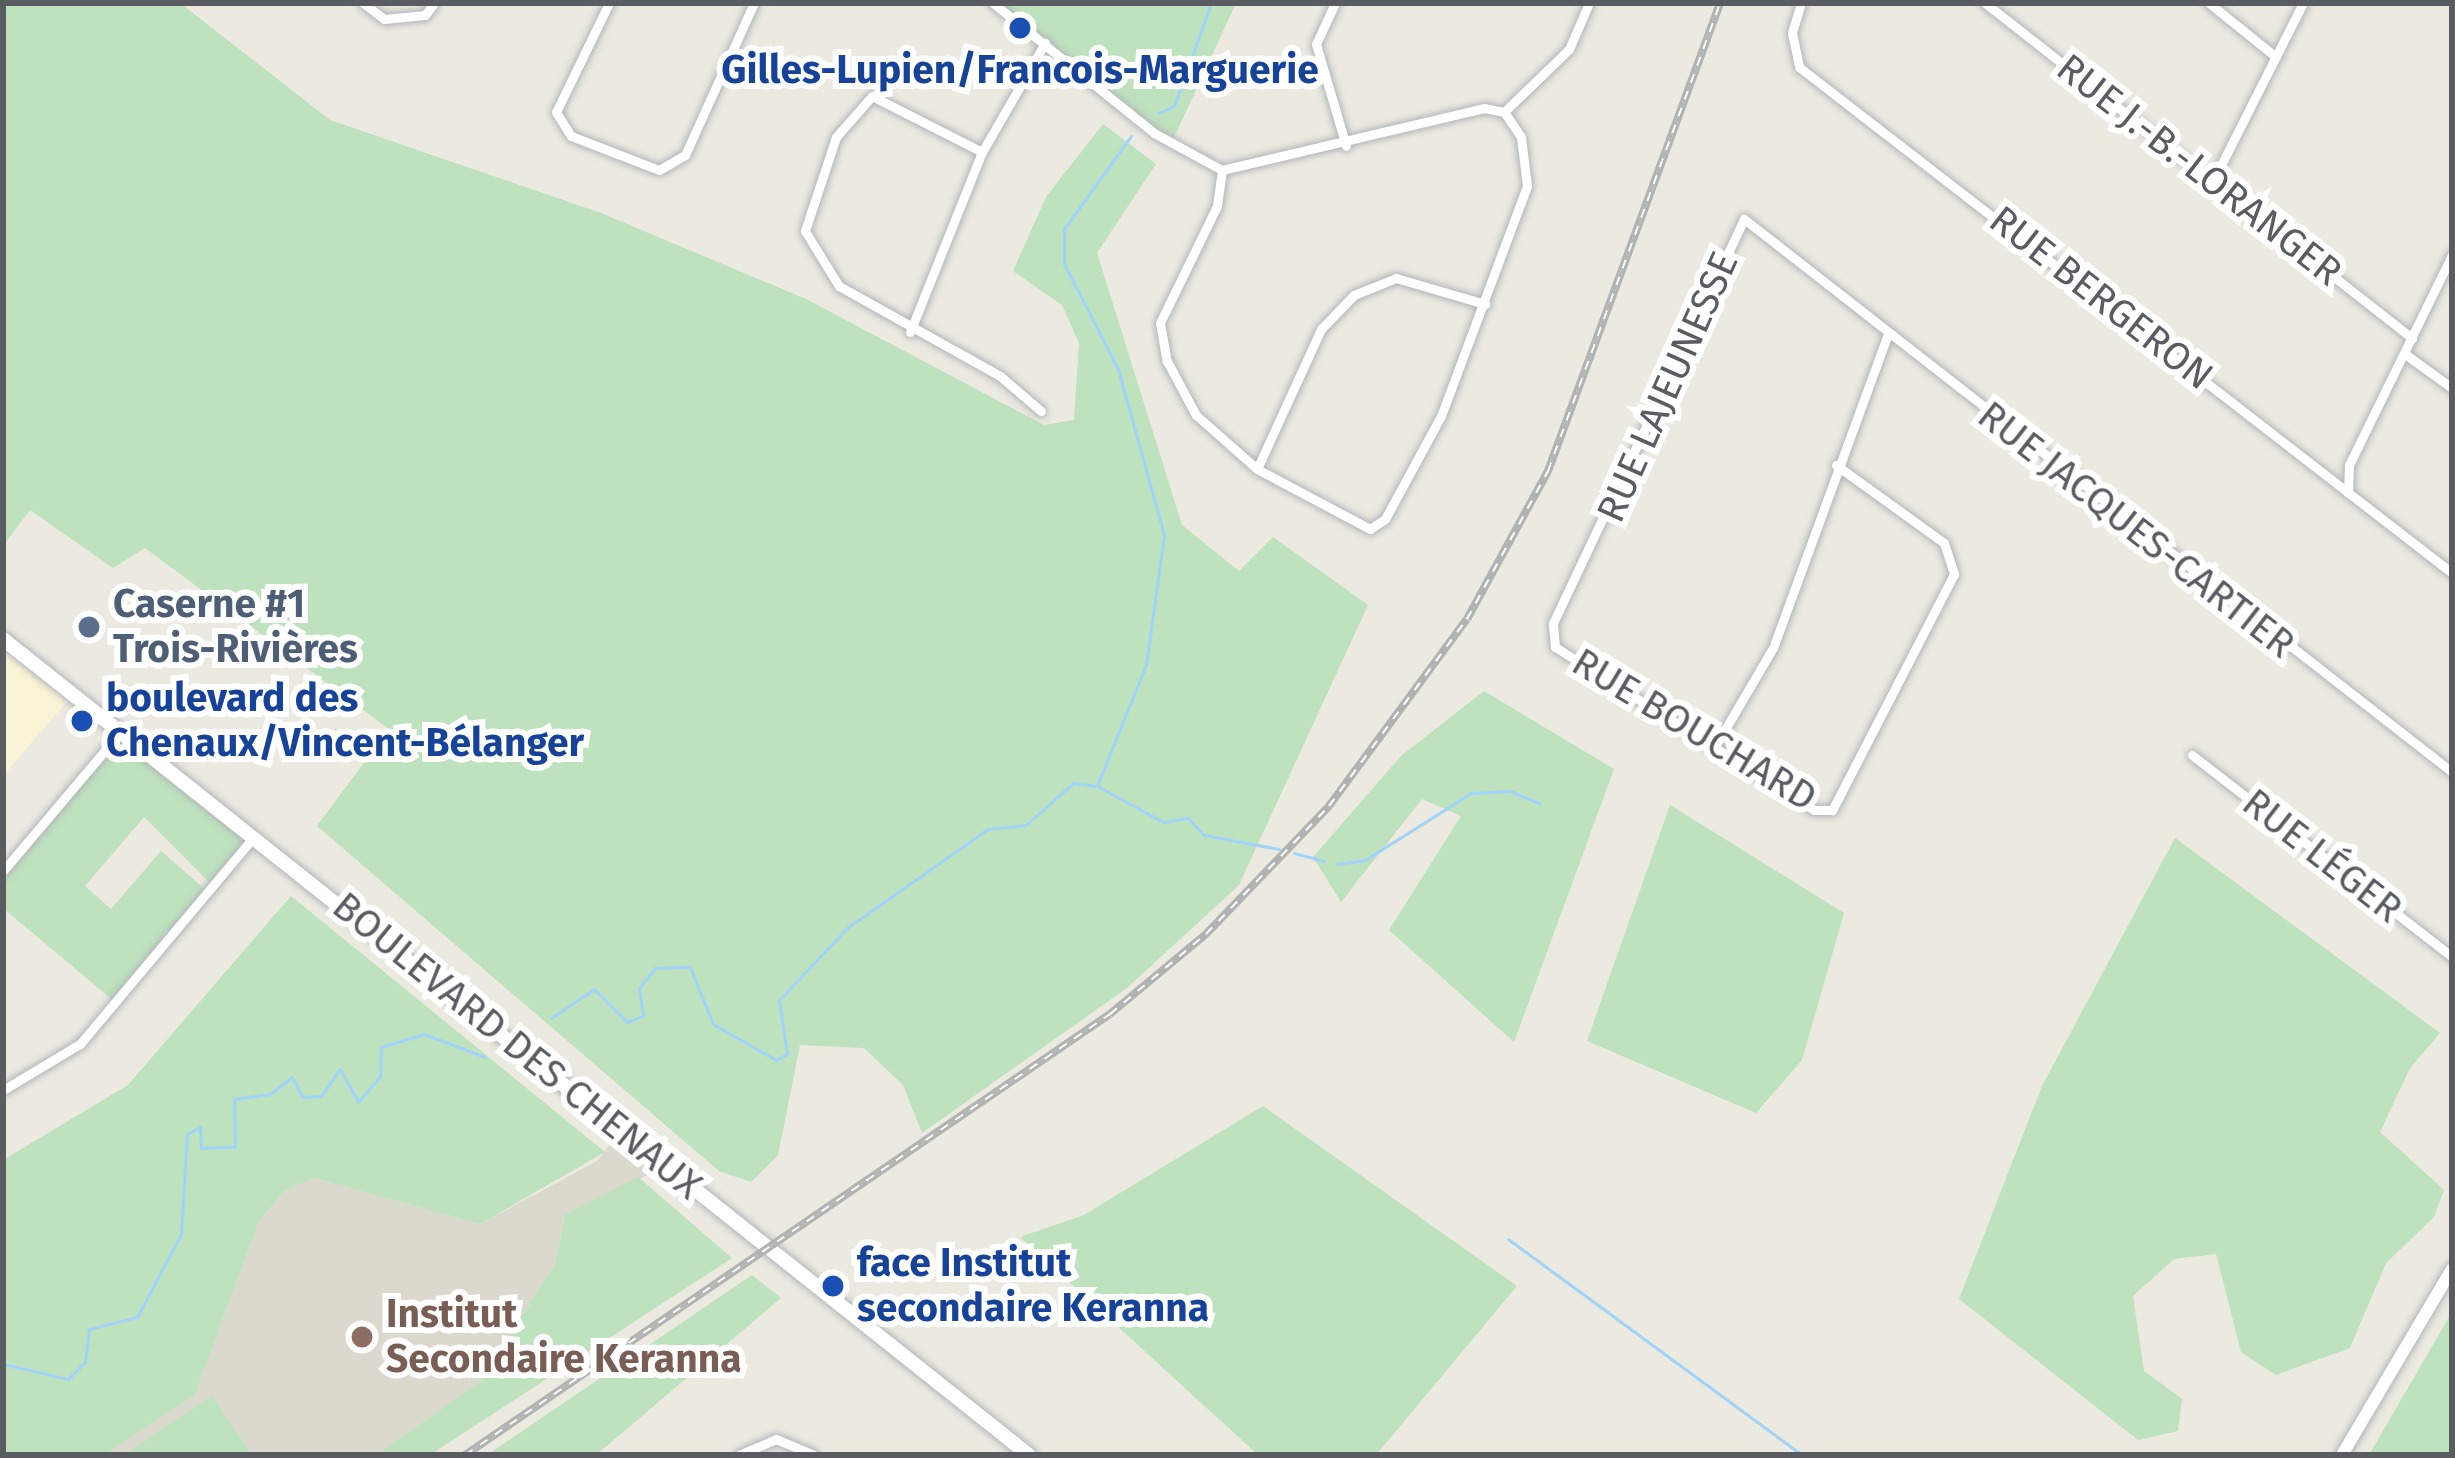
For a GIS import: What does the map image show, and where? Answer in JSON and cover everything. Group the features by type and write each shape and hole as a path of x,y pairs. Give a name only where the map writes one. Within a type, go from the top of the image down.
{"main road":[{"name":"BOULEVARD DES CHENAUX","path":"3,639 257,833 1029,1455"}],"street":[{"path":"363,3 384,19 425,15 434,3"},
{"path":"609,3 556,112 571,136 659,170 685,155 754,3"},
{"path":"994,3 1154,133 1222,170 1346,146 1484,108 1504,112 1521,137 1527,186 1486,304 1385,519 1370,530 1338,520 1257,469 1196,415 1160,323 1216,206 1222,170"},
{"path":"1335,3 1316,44 1346,146"},
{"path":"1504,112 1569,50 1589,3"},
{"name":"RUE BERGERON","path":"1801,3 1792,33 1798,67 2452,573"},
{"name":"RUE J.-B.-LORANGER","path":"1985,3 2412,338"},
{"path":"2209,3 2276,57"},
{"path":"2213,181 2303,3"},
{"path":"910,332 982,152 1046,43"},
{"path":"982,152 872,96 851,108 836,137 805,231 817,262 910,332 1000,376 1041,411"},
{"name":"RUE LAJEUNESSE","path":"1555,647 1553,623 1744,219 1822,285"},
{"path":"2348,493 2349,465 2452,255"},
{"path":"1257,469 1321,328 1354,295 1396,278 1486,304"},
{"name":"RUE JACQUES-CARTIER","path":"1822,285 2452,772"},
{"path":"1714,748 1774,648 1836,465 1887,336"},
{"path":"2405,354 2452,388"},
{"name":"RUE BOUCHARD","path":"1555,647 1814,810 1832,810 1954,574 1944,543 1836,465"},
{"path":"3,871 124,729"},
{"name":"RUE LÉGER","path":"2192,755 2452,957"},
{"path":"3,1090 80,1044 257,833"},
{"path":"2342,1455 2452,1269"},
{"path":"739,1455 776,1439 814,1455"}],"shaded area":[{"path":"3,639 76,691 3,776"},
{"name":"Institut Secondaire Keranna","path":"618,1135 660,1169 565,1215 555,1264 481,1381 376,1455 104,1455 195,1395 259,1221 284,1191 314,1178 480,1224 597,1161"}],"green space":[{"path":"3,3 180,3 330,120 601,213 806,299 1044,425 1074,420 1079,343 1062,305 1013,271 1046,197 1103,124 1156,164 1097,253 1182,525 1239,571 1273,537 1368,605 1239,885 1127,988 922,1133 903,1085 864,1048 800,1045 778,1155 751,1182 719,1171 317,826 389,729 145,548 113,568 30,510 3,546"},
{"path":"996,3 1236,3 1172,142"},
{"path":"1484,691 1614,769 1514,1042 1389,930 1461,816 1422,799 1341,902 1313,857 1401,756"},
{"path":"123,729 257,833 213,886 144,817 85,886 111,909 161,851 208,892 115,1002 3,908 3,871"},
{"path":"1670,805 1844,913 1802,1060 1756,1113 1587,1041"},
{"path":"2175,838 2440,1033 2410,1068 2380,1132 2444,1190 2434,1217 2386,1263 2350,1348 2276,1375 2241,1352 2216,1254 2174,1259 2133,1296 2144,1371 2182,1399 2178,1431 2138,1440 1959,1299 2042,1086"},
{"path":"291,896 605,1152 480,1224 314,1178 284,1191 259,1221 195,1395 104,1455 3,1455 3,1160 128,1085"},
{"path":"1263,1106 1517,1286 1376,1455 1258,1455 1020,1237 1084,1215"},
{"path":"638,1177 732,1258 430,1455 376,1455 481,1381 555,1264 565,1215"},
{"path":"752,1275 781,1298 596,1455 487,1455"},
{"path":"2452,1312 2452,1455 2369,1455"},
{"path":"212,1396 252,1455 124,1455"}],"waterway":[{"path":"1158,113 1174,106 1211,3"},
{"path":"551,1018 594,989 627,1022 643,1016 639,988 655,968 690,967 713,1024 776,1060 787,1054 779,1000 847,928 988,829 1026,825 1073,783 1097,786 1146,665 1164,535 1118,369 1064,264 1064,229 1131,136"},
{"path":"1099,787 1163,822 1188,818 1204,835 1279,849"},
{"path":"1337,864 1365,860 1471,793 1510,791 1540,804"},
{"path":"1294,853 1324,861"},
{"path":"3,1364 68,1379 85,1362 89,1329 137,1317 181,1234 187,1134 200,1127 201,1148 235,1147 234,1099 270,1094 292,1077 302,1097 321,1096 340,1069 358,1102 380,1077 381,1047 424,1034 485,1057"},
{"path":"1508,1239 1802,1455"}],"railway":[{"path":"465,1455 1110,1014 1206,934 1329,806 1467,619 1548,471 1720,3"}],"place":[{"name":"Gilles-Lupien/Francois-Marguerie","path":"1020,28"},
{"name":"Caserne #1 Trois-Rivières","path":"89,627"},
{"name":"boulevard des Chenaux/Vincent-Bélanger","path":"82,721"},
{"name":"face Institut secondaire Keranna","path":"833,1286"},
{"name":"Institut Secondaire Keranna","path":"362,1337"}]}
